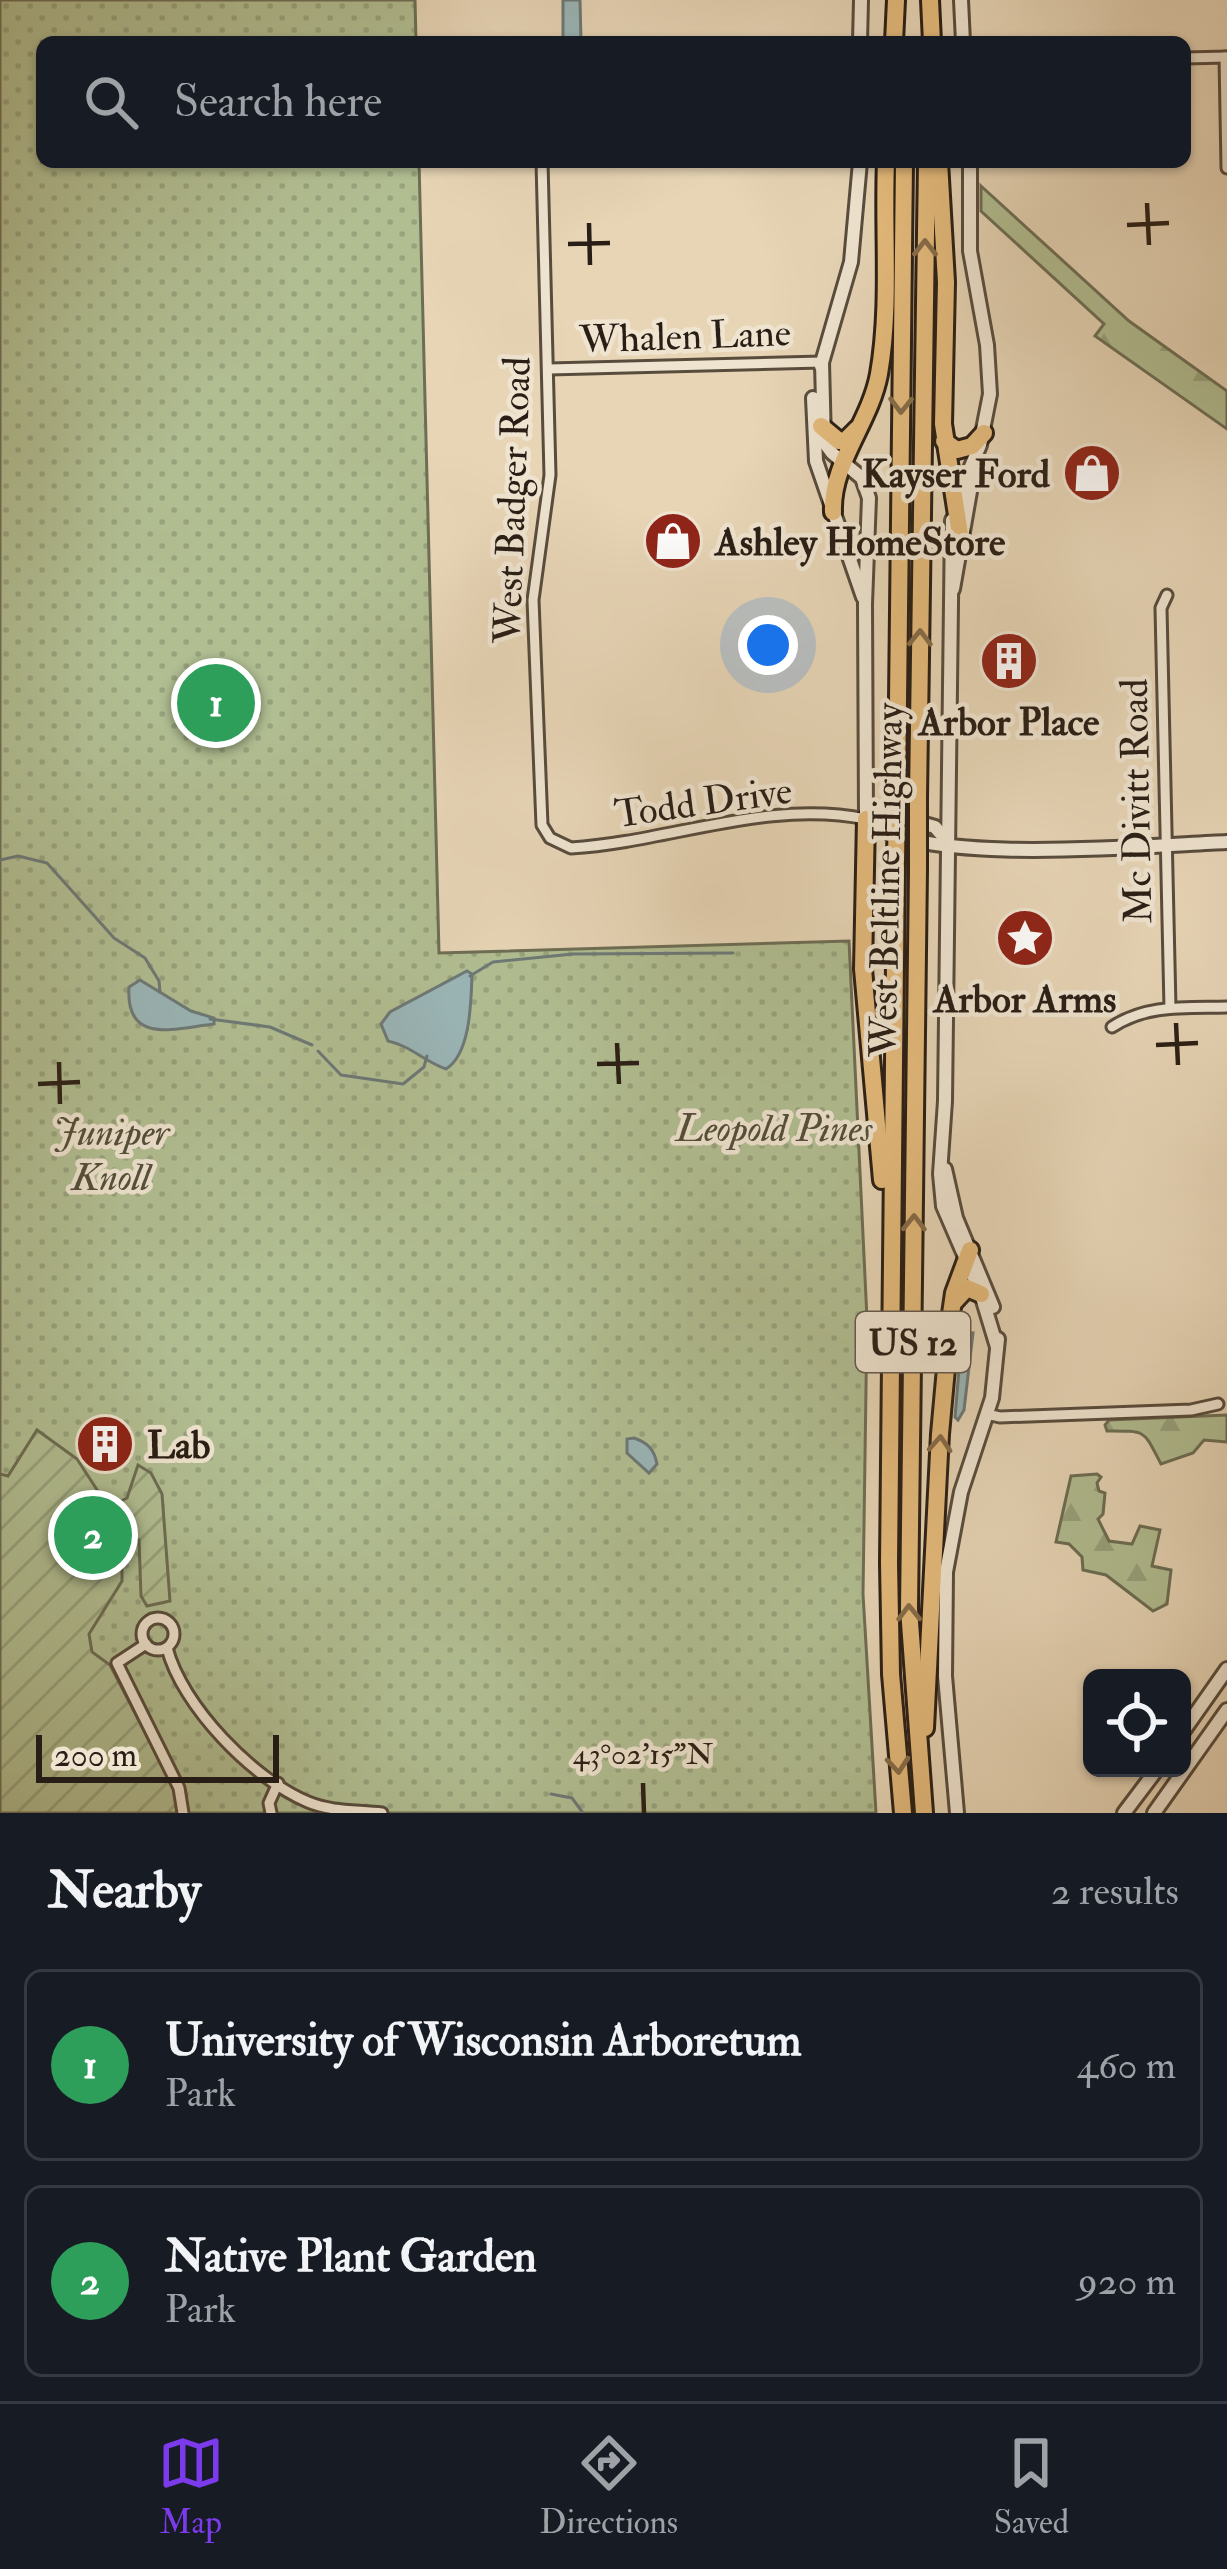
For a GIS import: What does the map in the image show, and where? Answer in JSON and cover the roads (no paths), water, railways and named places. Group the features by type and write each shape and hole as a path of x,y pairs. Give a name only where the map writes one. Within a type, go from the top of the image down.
{"highway":[{"path":"894,36 901,0"},
{"path":"901,0 904,36"},
{"path":"929,0 930,36"},
{"path":"833,512 833,486 865,419 882,351 886,168"},
{"name":"West Beltline Highway","path":"903,1813 889,1617 904,168"},
{"name":"West Beltline Highway","path":"925,1813 909,1610 927,168"},
{"path":"939,168 946,282 944,441 962,541"},
{"path":"820,426 831,438 846,440 865,419"},
{"path":"944,441 962,450 983,433"},
{"path":"866,819 863,969 891,1325"},
{"path":"925,1813 925,1707 940,1434 952,1304 969,1257"},
{"path":"952,1304 967,1288 981,1294"}],"street":[{"path":"860,36 861,0"},
{"path":"961,0 963,36"},
{"path":"1191,58 1226,57 1227,168"},
{"name":"West Badger Road","path":"542,168 550,476 533,600 539,812 550,838"},
{"path":"859,168 850,262 814,392 812,439 865,604"},
{"path":"957,1813 945,1676 946,1572 958,1506 995,1382 997,1347 994,1312 943,1206 940,1174 949,556 956,504 983,433 990,370 970,251 970,168"},
{"path":"823,362 820,426 824,442 862,478 869,498 866,819"},
{"name":"Whalen Lane","path":"549,369 823,362"},
{"path":"952,592 976,455"},
{"name":"Mc Divitt Road","path":"1167,595 1161,608 1170,1008"},
{"name":"Todd Drive","path":"550,838 571,848 744,820 866,819 879,811 935,827 947,842 993,850 1227,842"},
{"path":"1112,1027 1131,1014 1227,1007"},
{"path":"969,1257 997,1347"},
{"path":"986,1414 1000,1418 1191,1410 1218,1404"},
{"path":"159,1618 169,1622 173,1640 167,1648 154,1650 146,1645 145,1625 159,1618"},
{"path":"146,1645 117,1663 184,1809 194,1813"},
{"path":"167,1648 196,1709 227,1742 278,1783 311,1803 382,1813"},
{"path":"1191,1709 1227,1669"},
{"path":"1154,1813 1227,1711"},
{"path":"1124,1813 1151,1777"},
{"path":"1162,1777 1173,1787"},
{"path":"271,1813 269,1803 278,1783"},
{"path":"301,1813 311,1803"}],"water":[{"path":"563,0 580,0 581,36 563,36"},
{"path":"467,971 472,974 468,1026 460,1051 446,1069 388,1041 381,1024 390,1012"},
{"path":"140,980 191,1011 214,1018 214,1024 169,1030 144,1026 130,1006 129,987"},
{"path":"973,1333 964,1410 958,1420 962,1334"},
{"path":"634,1438 654,1454 657,1464 649,1473 627,1453 627,1439"}],"waterway":[{"path":"0,860 18,856 47,863 114,938 145,958 160,992"},
{"path":"470,976 493,962 573,954 733,953"},
{"path":"210,1019 270,1027 312,1045"},
{"path":"318,1051 341,1075 403,1084 424,1067 427,1056"},
{"path":"551,1794 572,1798 583,1813"}],"place":[{"name":"Kayser Ford","path":"1092,473"},
{"name":"Ashley HomeStore","path":"673,541"},
{"name":"Arbor Place","path":"1009,661"},
{"name":"University of Wisconsin Arboretum","path":"216,703"},
{"name":"Arbor Arms","path":"1025,938"},
{"name":"Lab","path":"105,1444"},
{"name":"Native Plant Garden","path":"93,1535"}],"park label":[{"name":"Leopold Pines","path":"774,1127"},
{"name":"Juniper Knoll","path":"111,1154"}]}
